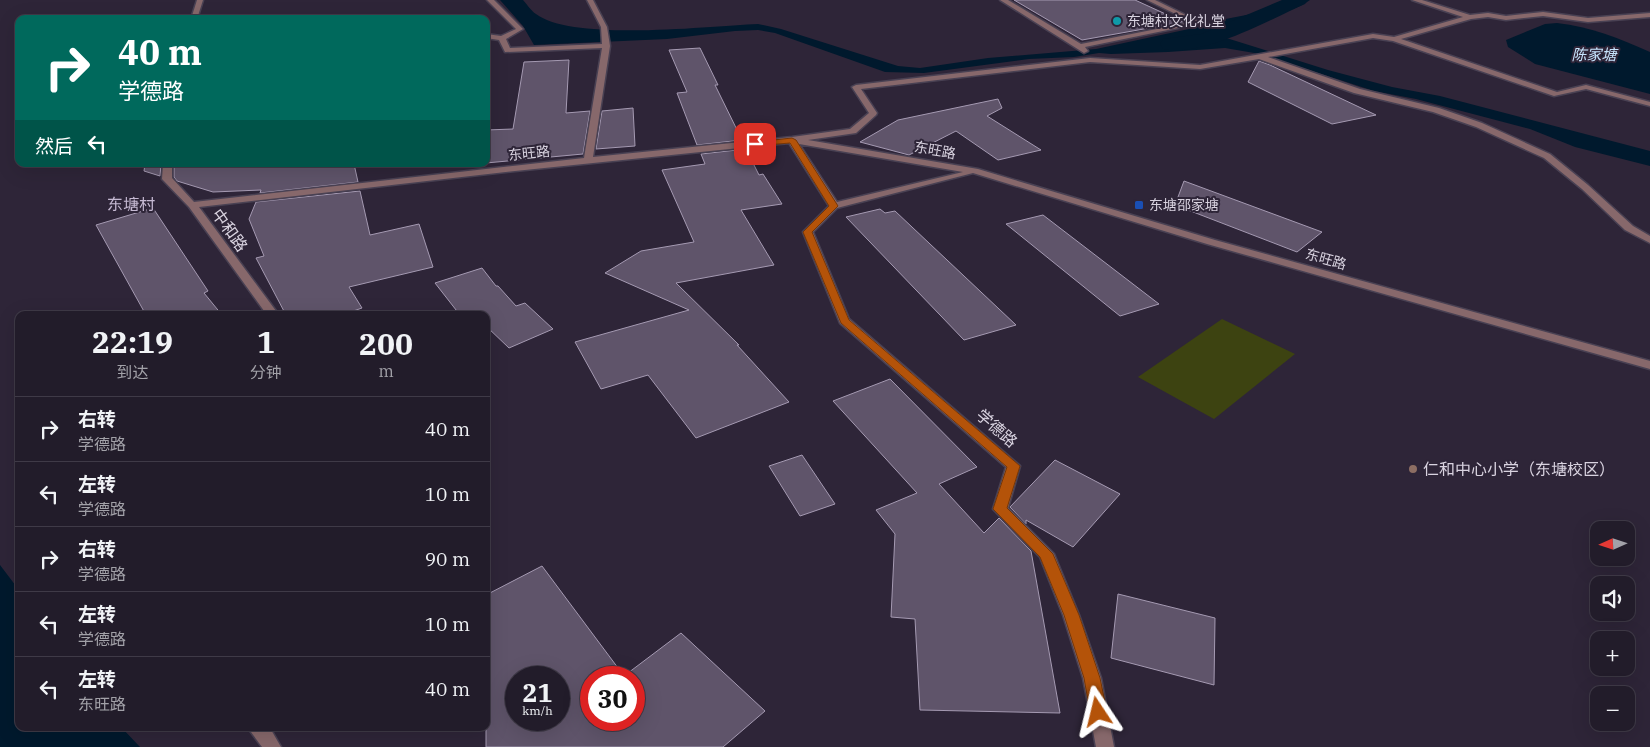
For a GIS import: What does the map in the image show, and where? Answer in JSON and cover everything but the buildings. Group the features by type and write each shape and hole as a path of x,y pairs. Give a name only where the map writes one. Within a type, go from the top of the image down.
{"street":[{"path":"195,15 200,0"},
{"path":"490,0 520,29 502,38 490,36"},
{"path":"588,161 606,46 604,27 590,0"},
{"path":"1003,0 1085,52 1200,67 1373,36 1394,39 1557,94 1586,87 1650,104"},
{"path":"976,171 834,206 792,140 853,131 873,113 856,87 1085,52 1199,23 1150,0"},
{"path":"1415,0 1470,17"},
{"path":"1394,39 1470,17 1488,15 1506,18 1543,14 1588,20 1650,15"},
{"path":"502,38 508,50 606,46"},
{"path":"1258,56 1357,90 1436,110 1479,125 1547,156 1628,228 1650,240"},
{"name":"东旺路","path":"192,205 792,140 976,171 1220,244 1650,365"},
{"name":"中和路","path":"168,167 167,180 192,205 270,311"},
{"name":"学德路","path":"834,206 808,232 844,321 1014,466 1000,509 1046,554 1071,615 1092,678 1105,747"},
{"path":"262,731 272,747"}],"green space":[{"path":"1222,319 1295,354 1214,419 1138,377"}],"water":[{"path":"500,0 523,0 536,14 554,23 579,28 642,30 758,24 781,29 898,66 920,68 988,58 1096,49 1212,24 1210,22 1272,10 1287,0 1310,0 1289,11 1241,22 1218,32 1220,36 1328,70 1392,87 1440,96 1650,151 1650,166 1575,147 1530,129 1416,99 1374,91 1260,54 1225,48 1168,52 1099,53 1074,57 1029,59 924,73 885,72 775,33 758,30 667,39 534,45 523,26"},
{"name":"陈家塘","path":"1557,23 1582,27 1605,34 1650,52 1650,94 1535,64 1508,47 1506,40 1545,24"},
{"path":"0,565 15,585 15,731 125,731 140,747 0,747"}],"waterway":[{"path":"1171,44 1205,40 1298,0"}],"place":[{"name":"东塘村文化礼堂","path":"1117,21"},
{"name":"东塘邵家塘","path":"1139,205"},
{"name":"仁和中心小学（东塘校区）","path":"1413,469"}],"district":[{"name":"东塘村","path":"131,204"}],"route":[{"path":"755,144 792,140 834,206 808,232 844,321 1014,466 1000,509 1046,554 1071,615 1092,678 1098,712"}]}
